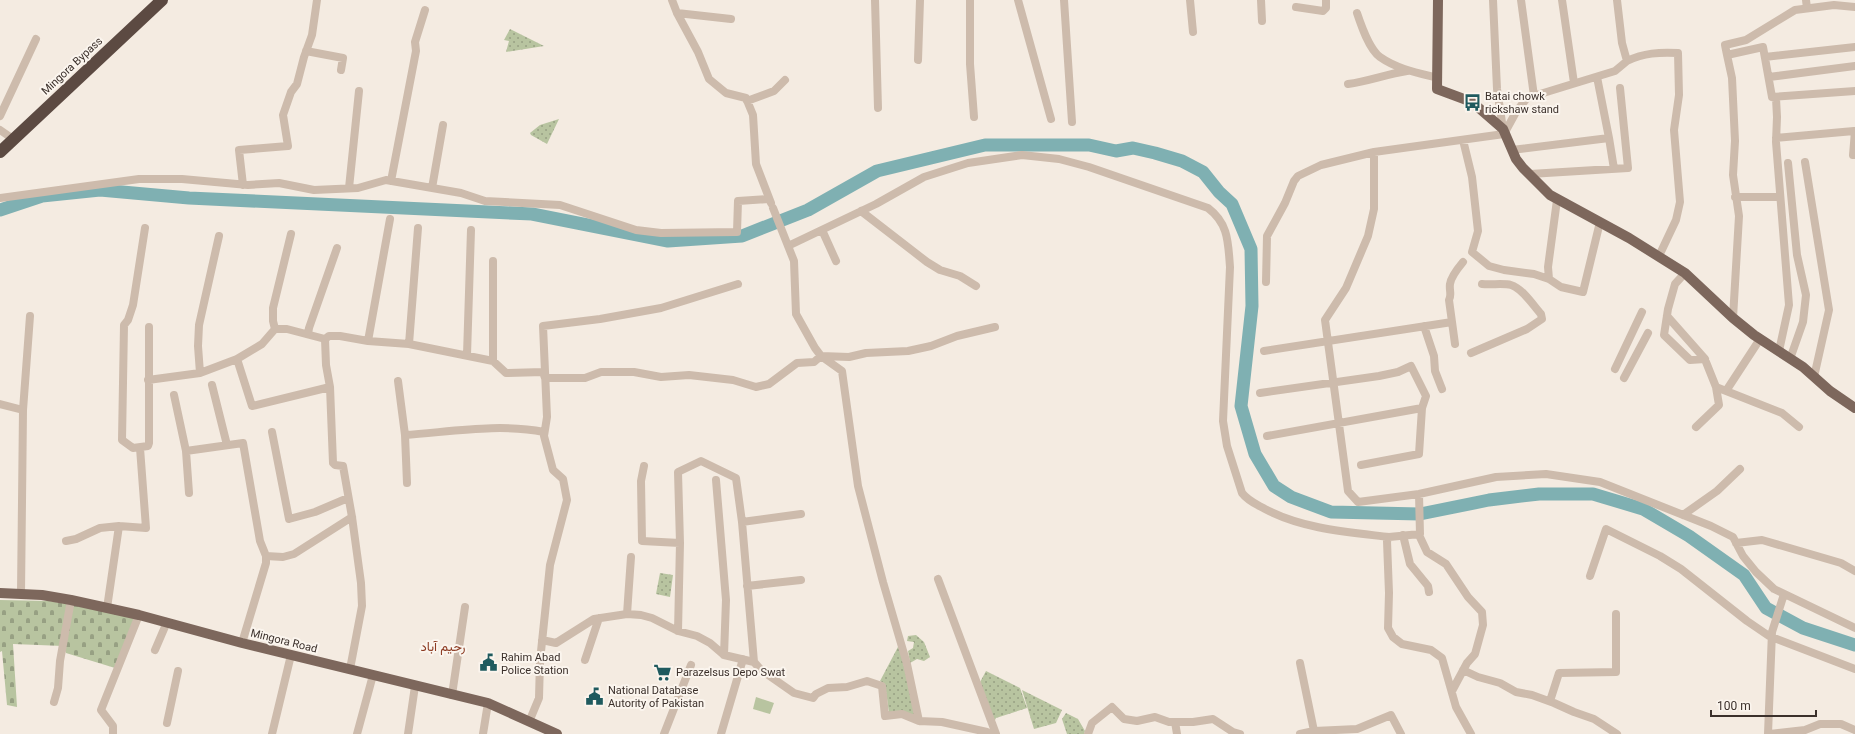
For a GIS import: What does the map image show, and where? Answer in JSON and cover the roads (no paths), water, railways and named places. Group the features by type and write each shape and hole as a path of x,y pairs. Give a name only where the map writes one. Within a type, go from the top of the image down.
{"highway":[{"name":"Mingora Bypass","path":"0,152 162,0"}],"main road":[{"path":"1438,0 1438,89 1472,102 1504,132 1512,150 1523,168 1550,195 1659,256 1685,273 1733,318 1760,339 1803,367 1855,408"},
{"name":"Mingora Road","path":"0,593 21,593 71,600 108,608 167,622 242,643 488,703 557,734"}],"street":[{"path":"243,185 239,150 288,146 283,115 291,92 297,84 312,35 317,0"},
{"path":"672,0 677,14 698,52 710,79 726,93 746,98 753,115 756,164 794,260 796,314 821,356 842,371 858,486 882,582 907,664 919,720"},
{"path":"875,0 878,108"},
{"path":"918,60 920,0"},
{"path":"970,0 970,64 974,117"},
{"path":"1018,0 1051,119"},
{"path":"1064,0 1072,122"},
{"path":"1190,0 1194,32"},
{"path":"1261,0 1262,20"},
{"path":"1296,7 1323,11 1326,8 1326,0"},
{"path":"1493,0 1497,89 1504,132"},
{"path":"1521,0 1534,96"},
{"path":"1562,0 1574,83"},
{"path":"1617,0 1622,43 1626,61"},
{"path":"1733,318 1739,216 1735,197 1732,78 1725,45 1746,40 1806,4 1855,7"},
{"path":"391,180 416,51 415,42 425,10"},
{"path":"1357,13 1363,32 1379,56 1407,70 1438,78"},
{"path":"677,14 732,19"},
{"path":"0,116 36,40"},
{"path":"1727,55 1763,47 1772,97 1776,98 1778,117 1776,138 1777,162 1789,305 1779,351"},
{"path":"1764,57 1855,47"},
{"path":"306,51 343,58 341,70"},
{"path":"1266,282 1267,236 1285,203 1294,181 1298,176 1321,165 1374,152 1463,140 1504,132 1516,112 1527,98 1615,71 1626,61 1641,55 1655,52 1678,52 1680,95 1674,130 1680,202 1676,220 1659,256"},
{"path":"1769,77 1855,66"},
{"path":"1348,84 1368,82 1384,75 1407,70"},
{"path":"1597,77 1614,169"},
{"path":"747,101 774,91 785,80"},
{"path":"1530,174 1628,168 1620,88"},
{"path":"349,188 359,91"},
{"path":"1772,97 1855,91"},
{"path":"432,188 443,125"},
{"path":"0,130 13,139"},
{"path":"1776,138 1855,131 1852,155 1855,155"},
{"path":"1512,150 1609,138"},
{"path":"1463,140 1472,177 1478,230 1472,252 1489,266 1504,270 1534,274 1549,279 1561,287 1583,292 1600,222"},
{"path":"1374,152 1374,209 1368,236 1346,288 1325,320 1348,491 1350,495 1358,502 1418,496 1496,477 1546,474 1600,482 1712,526 1733,537 1743,556 1756,572 1774,589 1855,628"},
{"path":"787,243 822,230 924,177 948,169 992,158 1022,155 1059,159 1074,163 1208,208 1223,223 1228,245 1230,267 1223,421 1227,446 1242,493 1247,499 1282,518 1321,528 1389,536 1419,532"},
{"path":"1777,162 1792,163 1797,255 1806,295 1803,322 1790,359"},
{"path":"1805,162 1829,310 1814,377"},
{"path":"0,198 139,179 182,179 243,185 279,183 314,190 358,188 391,180 461,193 485,201 560,205 636,230 661,233 737,232 738,201 769,199"},
{"path":"1735,197 1780,198"},
{"path":"1549,279 1548,268 1557,200"},
{"path":"861,211 927,262 940,270 960,276 976,286"},
{"path":"368,341 390,219"},
{"path":"145,228 133,305 128,320 124,325 122,440 133,448 148,446 149,443 149,327"},
{"path":"409,344 418,228"},
{"path":"467,355 470,230"},
{"path":"822,230 836,261"},
{"path":"275,329 273,320 274,308 291,234"},
{"path":"200,373 198,346 199,325 219,236"},
{"path":"308,334 308,328 337,248"},
{"path":"493,262 493,360"},
{"path":"1455,344 1449,285 1451,279 1463,262"},
{"path":"1667,316 1705,359 1690,360 1664,335 1667,316 1675,284 1685,273"},
{"path":"529,722 539,698 542,640 550,564 567,500 563,478 553,470 544,432 547,417 543,326 596,320 661,308 738,284"},
{"path":"1471,353 1527,329 1542,319 1541,314 1518,289 1510,284 1492,286 1482,284"},
{"path":"1615,369 1642,312"},
{"path":"21,593 23,410 30,316"},
{"path":"1264,351 1452,322"},
{"path":"1424,326 1434,356 1435,371 1442,388"},
{"path":"544,372 545,378 585,378 601,372 634,372 661,377 689,375 733,380 756,387 769,384 797,363 814,362 821,356 849,357 866,353 908,351 930,346 957,336 995,327"},
{"path":"148,380 200,373 237,359 262,344 275,329 287,329 325,339 329,336 340,336 368,341 409,344 467,355 493,360 506,373 544,372"},
{"path":"1624,378 1648,332"},
{"path":"325,339 326,365 330,387 333,463 335,465 342,464 362,584 362,606 350,669"},
{"path":"1726,391 1760,339"},
{"path":"237,359 252,406 330,387"},
{"path":"1696,427 1719,405 1716,387 1706,362"},
{"path":"1260,393 1379,376 1398,372 1411,366 1426,396 1422,408 1419,454 1361,465"},
{"path":"398,381 405,435 407,483"},
{"path":"212,385 227,445"},
{"path":"1716,387 1782,413 1799,427"},
{"path":"174,395 186,451 189,493"},
{"path":"0,404 23,410"},
{"path":"1267,436 1422,408"},
{"path":"405,435 526,428 544,432"},
{"path":"272,432 289,519 315,512 348,498"},
{"path":"186,451 243,443 260,541 266,556 266,563 242,643"},
{"path":"66,541 76,539 100,528 119,526 146,528 140,448"},
{"path":"678,631 680,543 678,472 701,461 736,478 742,522 754,662"},
{"path":"644,466 641,481 642,541 680,543"},
{"path":"1683,515 1717,491 1740,469"},
{"path":"716,480 726,600 724,655"},
{"path":"1418,496 1419,532 1428,552 1446,564 1468,597 1482,612 1483,625 1475,654 1463,670 1452,691"},
{"path":"742,522 801,514"},
{"path":"266,556 283,557 294,554 352,517"},
{"path":"108,608 119,526"},
{"path":"1590,576 1606,529 1660,556 1681,569 1747,621 1772,634 1855,669"},
{"path":"1403,535 1410,564 1428,586 1429,592"},
{"path":"1389,536 1387,541 1389,593 1388,628 1392,637 1402,644 1414,648 1431,650 1442,658 1456,707 1471,734"},
{"path":"1736,543 1762,540 1841,563 1855,571"},
{"path":"627,614 631,557"},
{"path":"938,579 996,734"},
{"path":"747,586 801,580"},
{"path":"1784,595 1772,634 1769,734 1805,730 1820,724 1841,724 1855,730"},
{"path":"54,702 58,688 60,661 71,600"},
{"path":"452,695 466,607"},
{"path":"542,640 556,643 589,622 599,618 627,614 652,618 678,631 697,636 724,655 754,662 761,670 799,696 813,698 816,694 828,688 847,687 867,681 882,686 885,716 902,714 919,720 942,722 987,732 988,734"},
{"path":"1550,701 1559,673 1616,672 1616,614"},
{"path":"113,734 113,726 101,710 139,615"},
{"path":"585,660 599,618"},
{"path":"156,650 167,622"},
{"path":"272,734 291,655"},
{"path":"721,734 743,659"},
{"path":"1300,663 1314,731"},
{"path":"664,734 692,666"},
{"path":"1463,670 1478,677 1500,683 1516,692 1550,701 1594,719 1617,734"},
{"path":"167,723 178,671"},
{"path":"357,734 373,675"},
{"path":"408,734 415,686"},
{"path":"483,734 488,703"},
{"path":"1088,734 1092,723 1112,707 1124,719 1137,721 1155,717 1169,722 1193,722 1213,719 1235,733"},
{"path":"1300,734 1314,731 1357,729 1391,715 1401,734"},
{"path":"1175,722 1177,734"}],"waterway":[{"path":"0,210 42,196 100,190 189,198 532,214 668,241 742,236 808,210 877,171 985,145 1089,145 1116,151 1133,148 1155,153 1182,161 1203,172 1219,192 1232,204 1251,249 1252,306 1241,406 1255,454 1274,486 1291,497 1331,512 1420,514 1489,500 1539,494 1593,494 1643,509 1689,536 1744,575 1766,608 1803,628 1855,645"}],"place":[{"name":"Batai chowk rickshaw stand","path":"1472,102"},
{"name":"Rahim Abad Police Station","path":"488,663"},
{"name":"Parazelsus Depo Swat","path":"663,672"},
{"name":"National Database Autority of Pakistan","path":"595,696"}],"district":[{"name":"رحیم آباد","path":"443,646"}]}
